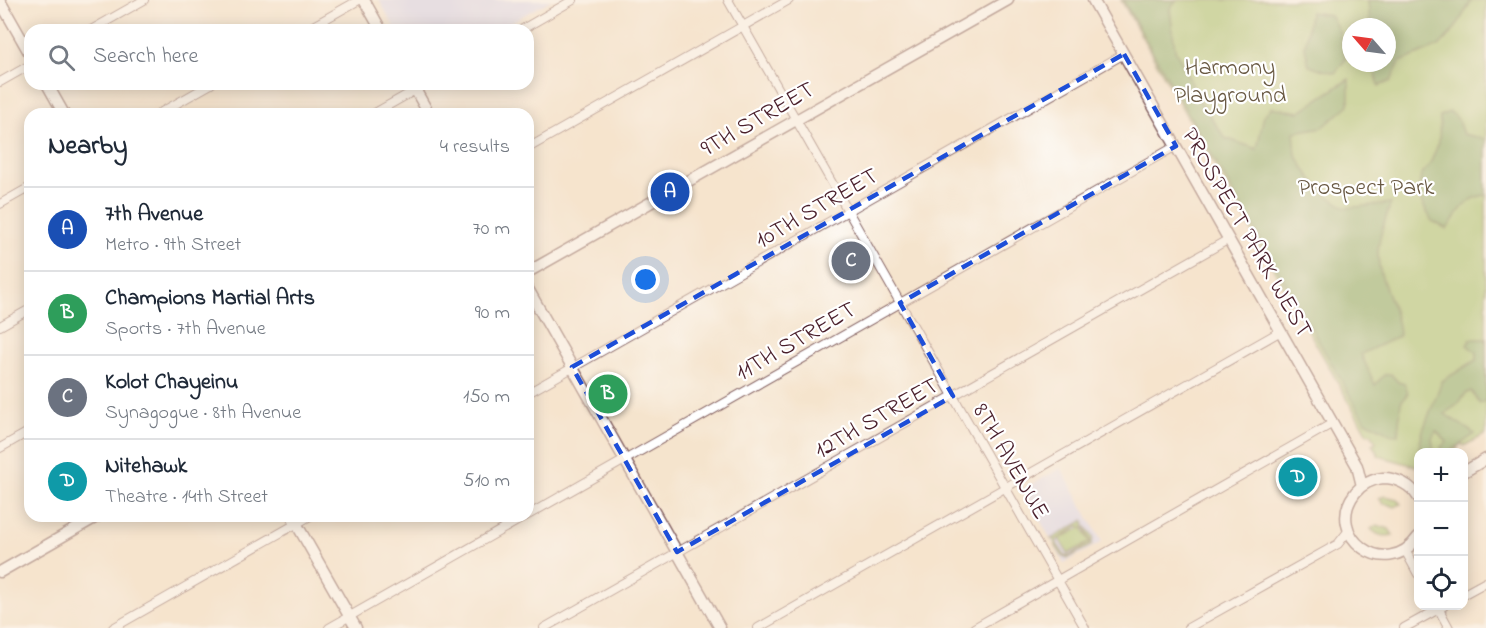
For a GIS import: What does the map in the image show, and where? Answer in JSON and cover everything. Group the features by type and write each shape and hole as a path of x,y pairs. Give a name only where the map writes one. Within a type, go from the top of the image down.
{"street":[{"path":"102,24 144,0"},
{"path":"317,24 359,0"},
{"path":"364,0 378,24"},
{"path":"531,24 573,0"},
{"name":"8TH AVENUE","path":"728,0 1084,628"},
{"path":"534,145 789,0"},
{"name":"9TH STREET","path":"534,269 1008,0"},
{"name":"PROSPECT PARK WEST","path":"1093,0 1357,466 1362,486"},
{"path":"0,1 24,43"},
{"name":"10TH STREET","path":"534,389 1124,54"},
{"path":"0,82 24,68"},
{"path":"50,90 61,108"},
{"path":"169,108 200,90"},
{"path":"382,108 409,90"},
{"path":"415,90 425,108"},
{"name":"11TH STREET","path":"534,511 1176,146"},
{"path":"0,204 24,190"},
{"name":"12TH STREET","path":"544,628 1229,239"},
{"path":"534,300 720,628"},
{"path":"0,326 24,312"},
{"path":"759,628 1281,331"},
{"path":"974,628 1333,423"},
{"path":"0,448 24,434"},
{"path":"1468,470 1486,459"},
{"path":"1414,491 1410,487 1390,479 1377,479 1362,486 1353,496 1348,508 1349,530 1354,541 1370,553 1388,556 1405,550 1414,542"},
{"path":"0,572 88,522"},
{"path":"113,628 292,522"},
{"path":"296,522 356,628"},
{"name":"11TH STREET","path":"329,628 515,522"},
{"path":"1188,628 1338,544 1349,530"},
{"path":"1405,550 1414,565"},
{"path":"1468,592 1486,582"},
{"path":"1404,628 1435,610"},
{"path":"1441,610 1449,628"}],"highlighted area":[{"path":"1124,54 1176,146 900,303 953,396 677,552 572,367"}],"shaded area":[{"path":"379,0 551,0 508,24 393,24"},
{"path":"1061,468 1102,542 1064,563 1023,489"}],"green space":[{"name":"Prospect Park","path":"1121,0 1486,0 1486,434 1458,448 1414,448 1414,466 1379,456 1372,444 1376,442 1371,433 1367,434"},
{"path":"1123,0 1176,0 1170,9 1175,49 1201,103 1225,138 1257,149 1264,115 1272,107 1299,112 1349,79 1349,105 1323,127 1294,132 1296,155 1309,176 1327,195 1346,208 1391,203 1381,234 1378,253 1381,274 1398,325 1399,336 1361,354 1375,385 1384,375 1391,374 1398,382 1405,384 1408,393 1401,402 1398,434 1391,434 1364,420"},
{"path":"1368,0 1470,0 1471,2 1454,30 1439,46 1400,62 1396,70 1396,18 1369,18"},
{"path":"1310,12 1330,15 1339,31 1342,43 1342,64 1335,73 1309,66 1305,47"},
{"path":"1375,72 1395,72 1391,81 1379,86"},
{"path":"1449,112 1457,118 1463,134 1486,139 1486,195 1468,202 1447,229 1432,221 1418,196 1421,175 1430,164 1439,142 1440,116"},
{"path":"1471,339 1486,339 1486,400 1480,404 1471,391 1445,414 1475,434 1455,448 1441,448 1447,442 1436,431 1432,438 1433,448 1419,448 1423,430 1442,381 1476,360 1476,352 1467,345"},
{"path":"1385,496 1397,499 1401,504 1395,507 1383,504 1379,498"},
{"path":"1084,520 1084,524 1093,537 1092,545 1069,558 1063,557 1054,540 1051,539","holes":["1078,526 1085,528 1091,542 1070,556 1065,556 1057,540"]},
{"path":"1377,525 1389,529 1393,535 1383,536 1376,533 1371,529"},
{"path":"1082,527 1090,542 1068,554 1059,539"}],"place":[{"name":"7th Avenue","path":"670,192"},
{"name":"Kolot Chayeinu","path":"851,261"},
{"name":"Champions Martial Arts","path":"608,394"},
{"name":"Nitehawk","path":"1298,477"}],"park label":[{"name":"Harmony Playground","path":"1230,80"}]}
